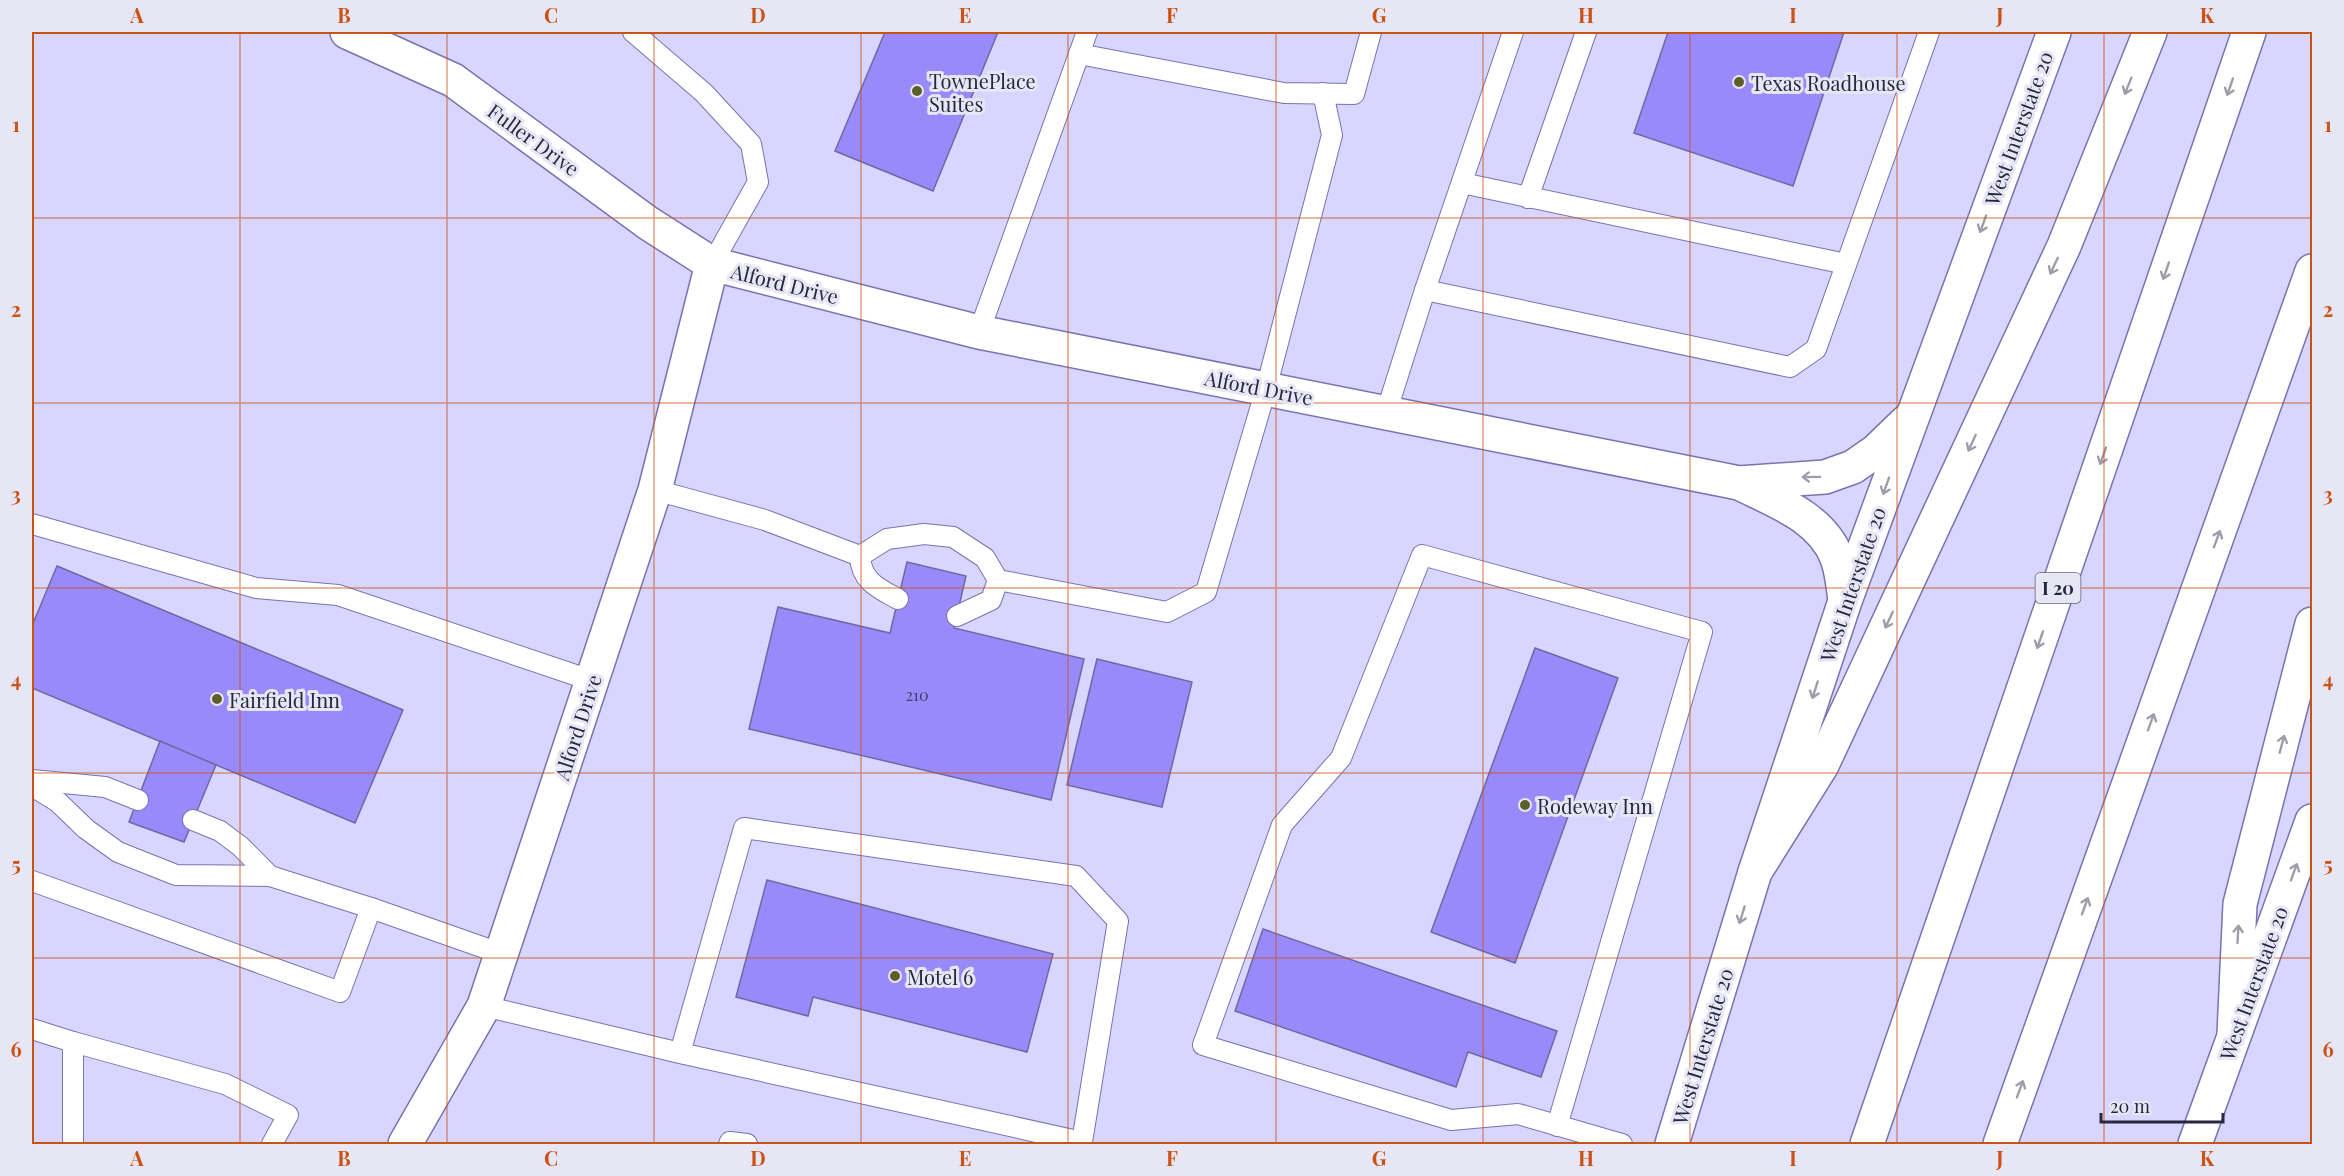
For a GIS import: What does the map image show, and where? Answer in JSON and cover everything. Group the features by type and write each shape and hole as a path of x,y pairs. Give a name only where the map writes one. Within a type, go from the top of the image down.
{"main road":[{"name":"Fuller Drive","path":"347,32 453,80 648,223 712,264"},
{"name":"West Interstate 20","path":"1672,1144 1755,872 1845,600 2054,32"},
{"path":"1755,872 1822,765 2064,246 2150,32"},
{"name":"I 20","path":"1867,1144 2249,32"},
{"name":"Alford Drive","path":"405,1144 484,1006 655,490 712,264 979,332 1739,483"},
{"path":"2000,1144 2313,271"},
{"path":"1739,483 1825,477 1852,467 1876,451 1912,417"},
{"path":"1739,483 1807,519 1825,536 1837,559 1845,600"},
{"path":"2234,1034 2240,903 2313,624"},
{"name":"West Interstate 20","path":"2195,1144 2313,821"}],"lane":[{"path":"633,32 704,93 751,144 758,182 712,264"},
{"path":"979,332 1087,32"},
{"path":"1079,54 1284,93 1354,94 1371,32"},
{"path":"1386,413 1425,290 1513,32"},
{"path":"1528,198 1586,32"},
{"path":"1425,290 1790,367 1816,349 1929,32"},
{"path":"860,556 886,539 924,534 953,537 985,558 998,580 1167,612 1206,592 1266,389 1332,135 1323,93"},
{"path":"1462,183 1846,264"},
{"path":"655,490 765,520 860,556"},
{"path":"32,524 256,588 338,595 593,681"},
{"path":"1557,1126 1702,632 1422,555 1341,759 1282,825 1203,1045 1451,1120 1518,1114 1557,1126 1622,1144"},
{"path":"860,556 861,569 872,586 898,598"},
{"path":"957,616 991,600 998,580"},
{"path":"32,780 105,787 138,800"},
{"path":"32,786 58,802 86,829 118,852 176,875 270,876 371,908 502,954"},
{"path":"193,820 220,831 240,846 270,876"},
{"path":"484,1006 680,1053 1082,1142 1118,921 1076,876 744,828 680,1053"},
{"path":"32,881 340,992 371,908"},
{"path":"32,1029 225,1084 288,1115 272,1144"},
{"path":"72,1144 73,1042"},
{"path":"729,1144 730,1142 747,1144"}],"building":[{"name":"TownePlace Suites","path":"885,32 998,32 933,191 835,151"},
{"name":"Texas Roadhouse","path":"1668,32 1844,32 1793,186 1634,133"},
{"path":"907,562 966,576 954,628 1084,659 1051,800 749,729 778,607 890,633"},
{"name":"Fairfield Inn","path":"57,566 403,710 355,823 32,688 32,626"},
{"name":"Rodeway Inn","path":"1535,648 1618,678 1515,963 1431,932"},
{"path":"1097,659 1192,682 1162,807 1067,785"},
{"path":"160,741 216,765 184,842 129,822"},
{"name":"Motel 6","path":"767,880 1053,954 1027,1052 813,997 808,1016 736,997"},
{"path":"1263,929 1557,1031 1541,1077 1468,1052 1456,1087 1235,1011"}],"place":[{"name":"Texas Roadhouse","path":"1739,82"},
{"name":"TownePlace Suites","path":"917,91"},
{"name":"Fairfield Inn","path":"217,699"},
{"name":"Rodeway Inn","path":"1525,805"},
{"name":"Motel 6","path":"895,976"}]}
